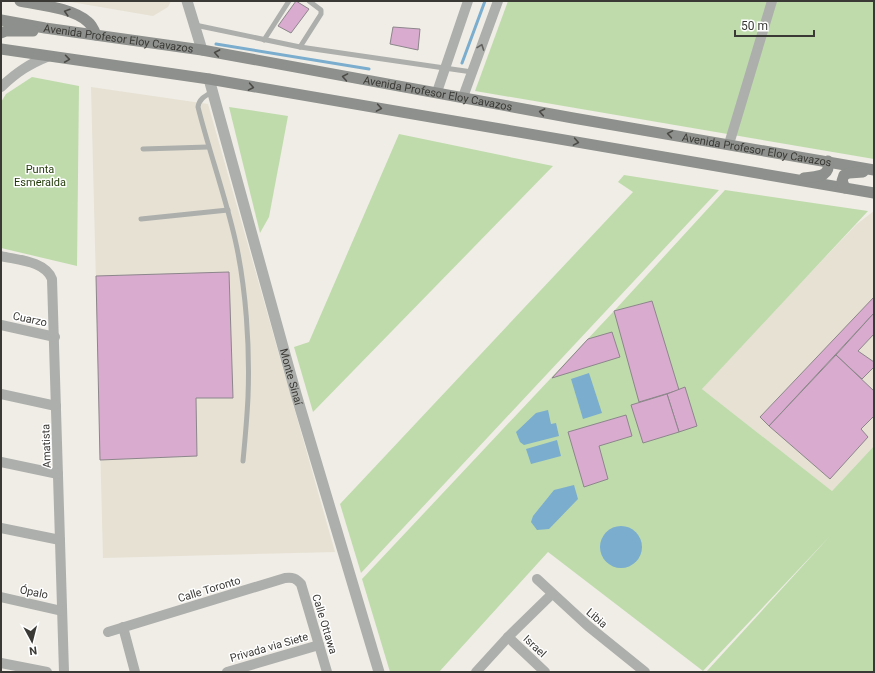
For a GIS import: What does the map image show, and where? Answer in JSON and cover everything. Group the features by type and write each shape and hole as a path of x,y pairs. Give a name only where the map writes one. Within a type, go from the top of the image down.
{"main road":[{"path":"20,1 50,6 73,13 87,21 92,26 96,35"},
{"name":"Avenida Profesor Eloy Cavazos","path":"1,20 45,28 202,50 828,161 874,171"},
{"path":"1,33 6,31 33,31 45,28"},
{"path":"1,49 209,79 874,193"},
{"path":"790,179 823,175 829,168 828,161"},
{"path":"845,188 842,180 846,173 874,171"}],"street":[{"path":"187,1 202,50"},
{"path":"437,92 468,1"},
{"path":"463,97 498,1"},
{"path":"729,144 772,1"},
{"path":"1,87 17,73 32,63 49,56"},
{"name":"Monte Sinaí","path":"209,79 296,394 379,672"},
{"name":"Amatista","path":"1,256 38,265 44,268 50,274 53,286 64,672"},
{"name":"Cuarzo","path":"1,325 55,337"},
{"path":"1,394 56,406"},
{"path":"1,462 58,474"},
{"path":"1,528 60,540"},
{"name":"Calle Toronto","path":"108,632 285,578 297,579 301,584"},
{"name":"Libia","path":"537,580 588,626 645,672"},
{"name":"Calle Ottawa","path":"301,584 327,672"},
{"path":"476,672 508,637 552,594"},
{"name":"Ópalo","path":"1,597 62,611"},
{"path":"123,627 135,672"},
{"name":"Israel","path":"508,637 545,672"},
{"name":"Privada via Siete","path":"227,672 319,646"},
{"path":"1,663 47,672"}],"lane":[{"path":"264,40 289,1"},
{"path":"300,47 321,14 321,10 309,1"},
{"path":"194,25 300,47 472,72"},
{"path":"212,92 202,98 198,104 208,146 228,210 239,260 246,329 248,398 243,461"},
{"path":"143,149 208,146"},
{"path":"141,219 228,210"}],"shaded area":[{"path":"65,1 171,1 168,7 153,16"},
{"path":"91,87 208,104 335,552 103,558"},
{"path":"874,211 874,446 832,491 702,389 712,376 857,224"}],"green space":[{"path":"508,1 874,1 874,159 475,91"},
{"name":"Punta Esmeralda","path":"32,77 79,86 77,266 1,248 1,102 6,94"},
{"path":"229,107 288,116 269,217 260,233"},
{"path":"399,134 553,166 313,412 294,347 309,342"},
{"path":"624,175 719,190 361,573 340,504 633,192 618,182"},
{"path":"725,190 868,211 702,389 832,491 874,446 874,672 706,672 830,536 703,671 548,552 439,672 390,672 362,579 614,311"}],"water":[{"path":"589,373 602,413 583,419 571,379"},
{"path":"548,410 551,424 556,423 559,436 524,445 520,442 516,432 536,413"},
{"path":"557,440 561,456 531,464 526,449"},
{"path":"574,485 578,499 549,529 537,530 531,522 533,516 554,490"},
{"path":"621,526 636,532 642,547 636,562 621,568 606,562 600,547 606,532"}],"building":[{"path":"296,1 309,9 291,33 278,26"},
{"path":"393,27 420,29 418,50 390,44"},
{"path":"229,272 233,398 196,398 197,456 100,460 96,276"},
{"path":"874,297 874,313 769,426 760,417"},
{"path":"652,301 679,390 639,402 614,311"},
{"path":"874,313 874,334 858,351 874,362 874,367 862,379 836,355"},
{"path":"612,332 620,357 552,378 588,339"},
{"path":"836,355 874,391 874,416 861,429 868,437 830,479 769,426"},
{"path":"685,387 697,426 679,432 667,394"},
{"path":"667,394 679,432 643,443 631,405"},
{"path":"626,415 632,436 599,446 608,479 584,487 568,432"}],"waterway":[{"path":"462,63 485,1"},
{"path":"216,44 369,69"}]}
